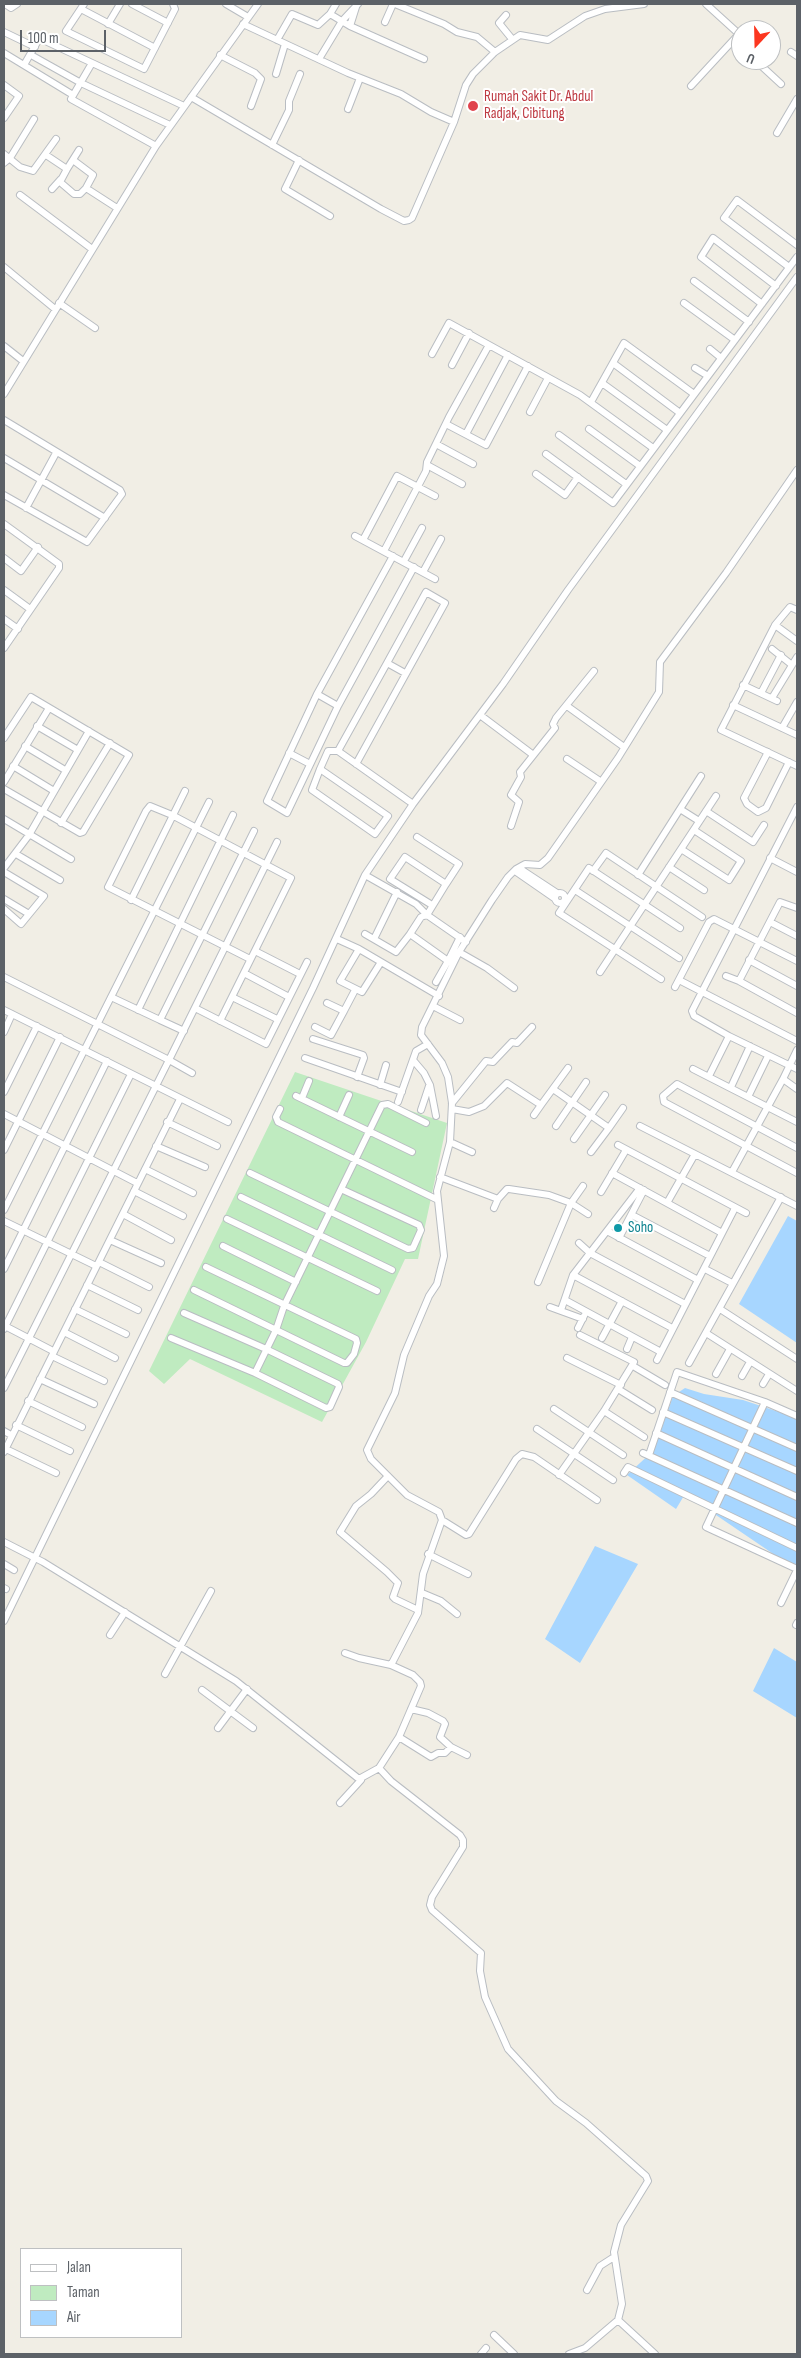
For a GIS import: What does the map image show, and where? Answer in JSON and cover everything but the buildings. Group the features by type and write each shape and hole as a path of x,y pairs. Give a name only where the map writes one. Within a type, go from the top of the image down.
{"street":[{"path":"5,4 11,8 17,4"},
{"path":"108,24 120,4"},
{"path":"132,4 168,23"},
{"path":"155,48 108,24 82,6 66,29 68,32 141,68 146,67 176,8 173,4"},
{"path":"226,4 248,17"},
{"path":"4,394 156,146 258,4"},
{"path":"277,40 292,14 318,25 330,14 336,4"},
{"path":"385,22 394,4 444,24 457,32 477,37 495,52"},
{"path":"191,97 396,217 409,220 412,218 454,122 469,79 495,52 512,39 525,35 548,40 585,16 605,9 644,4"},
{"path":"706,4 731,25"},
{"path":"319,59 342,21 357,5"},
{"path":"350,26 357,5"},
{"path":"330,14 350,26 424,59"},
{"path":"506,15 499,23 512,39"},
{"path":"243,24 360,78 405,96 431,112 454,122"},
{"path":"4,32 35,47"},
{"path":"24,65 41,39 184,106"},
{"path":"691,86 731,43"},
{"path":"276,74 285,44"},
{"path":"4,53 73,95"},
{"path":"31,55 80,82 170,125"},
{"path":"220,55 255,73 261,79 251,106"},
{"path":"92,64 70,99 156,146"},
{"path":"766,70 781,84"},
{"path":"272,145 290,108 289,101 300,74"},
{"path":"348,109 360,78"},
{"path":"4,84 19,96 4,118"},
{"path":"777,133 797,99"},
{"path":"4,163 34,119"},
{"path":"7,156 20,167 33,171 56,138"},
{"path":"52,190 79,150"},
{"path":"46,154 67,169"},
{"path":"61,179 63,185 74,194 80,194 86,188 92,174 73,160"},
{"path":"298,160 286,190 330,216"},
{"path":"86,188 117,208"},
{"path":"20,195 92,249"},
{"path":"789,267 724,218 737,200 797,245"},
{"path":"762,304 701,257 713,238 776,286"},
{"path":"546,454 612,502 797,257"},
{"path":"4,267 55,309"},
{"path":"4,1621 337,939 349,907 365,875 413,804 483,717 574,582 797,277"},
{"path":"694,281 749,322"},
{"path":"59,303 95,328"},
{"path":"684,303 735,340"},
{"path":"432,354 449,322 591,402 653,448"},
{"path":"452,365 469,334"},
{"path":"591,402 624,343 694,394"},
{"path":"384,551 426,471 426,465 446,424 489,345"},
{"path":"4,346 23,361"},
{"path":"710,349 721,358"},
{"path":"466,434 508,356"},
{"path":"613,363 680,413"},
{"path":"446,424 486,445 528,366"},
{"path":"695,368 708,376"},
{"path":"530,412 548,378"},
{"path":"602,383 666,430"},
{"path":"4,420 122,492 119,501 87,542 4,495"},
{"path":"589,429 640,466"},
{"path":"559,435 626,484"},
{"path":"436,444 473,464"},
{"path":"26,508 56,453"},
{"path":"4,458 105,518"},
{"path":"426,465 462,484"},
{"path":"597,1500 534,1457 526,1454 519,1455 469,1534 466,1535 442,1520 439,1512 407,1494 368,1454 367,1450 395,1393 404,1355 413,1332 440,1277 444,1256 436,1199 450,1142 452,1106 448,1077 442,1063 421,1032 439,996 451,962 463,939 508,877 516,869 525,864 544,863 624,747 659,692 660,662 726,574 797,470"},
{"path":"536,474 565,495 578,478"},
{"path":"363,540 397,476 435,496"},
{"path":"4,524 58,562 59,568 4,648"},
{"path":"404,562 422,528"},
{"path":"355,536 436,579"},
{"path":"424,572 441,539"},
{"path":"4,558 21,571 38,547"},
{"path":"393,556 317,694 266,802 287,813 338,706 414,567"},
{"path":"4,590 30,609"},
{"path":"338,751 426,592 445,603 356,764"},
{"path":"797,610 790,607 775,625 743,685 722,731 797,766"},
{"path":"4,619 18,629"},
{"path":"775,625 797,641"},
{"path":"772,649 792,665"},
{"path":"761,693 781,655"},
{"path":"743,685 775,700 797,657"},
{"path":"387,663 405,674"},
{"path":"511,826 519,802 511,794 522,776 520,772 532,754 556,727 553,723 594,671"},
{"path":"317,694 338,706"},
{"path":"4,738 30,697 128,754 83,832 78,832 60,823 4,789"},
{"path":"733,705 797,735"},
{"path":"567,706 624,747"},
{"path":"782,728 796,707"},
{"path":"4,782 49,708"},
{"path":"483,717 532,754"},
{"path":"38,726 78,750"},
{"path":"4,868 29,835 89,731"},
{"path":"60,823 110,743"},
{"path":"25,746 65,770"},
{"path":"320,769 388,816 375,834 312,790 320,769 328,751 338,751 413,804"},
{"path":"768,752 744,798 747,804 758,812 766,808 789,762"},
{"path":"289,753 310,764"},
{"path":"567,759 600,781"},
{"path":"13,766 54,791"},
{"path":"638,874 701,776"},
{"path":"131,900 185,790"},
{"path":"600,972 716,796"},
{"path":"4,1210 209,802"},
{"path":"220,1020 291,880 290,876 172,815 152,806 148,808 108,885 110,889 250,959"},
{"path":"797,807 692,1013 729,1036 797,1070"},
{"path":"680,809 699,821"},
{"path":"706,811 754,842 764,825"},
{"path":"138,1010 233,815"},
{"path":"4,819 72,859"},
{"path":"681,849 729,880 742,861 694,830"},
{"path":"160,1020 254,831"},
{"path":"365,934 396,952 421,917 427,915 459,864 417,837"},
{"path":"4,1388 277,842"},
{"path":"593,871 606,853 702,917"},
{"path":"16,854 60,880"},
{"path":"432,905 390,879 405,857 446,884"},
{"path":"770,858 797,872"},
{"path":"669,867 704,890"},
{"path":"661,979 560,913 564,902 575,890 589,868 680,928"},
{"path":"516,869 564,902"},
{"path":"4,872 44,896 21,924 4,909"},
{"path":"365,875 416,904 427,915 463,939"},
{"path":"575,890 678,958"},
{"path":"374,940 397,892"},
{"path":"4,899 29,914"},
{"path":"739,981 780,902 797,908"},
{"path":"675,988 712,920 716,918 797,961"},
{"path":"770,922 797,936"},
{"path":"410,934 451,962"},
{"path":"337,939 359,949 439,996"},
{"path":"436,982 459,952 463,939"},
{"path":"359,949 340,981 355,990 362,992 381,962"},
{"path":"255,951 300,974"},
{"path":"459,952 487,968 514,988"},
{"path":"749,960 797,986"},
{"path":"195,1008 266,1044 307,962"},
{"path":"244,973 289,997"},
{"path":"4,976 192,1073"},
{"path":"726,976 739,981 797,1013"},
{"path":"678,980 797,1042"},
{"path":"315,1027 331,1035 355,990"},
{"path":"111,997 184,1031"},
{"path":"232,997 277,1020"},
{"path":"327,1003 344,1011"},
{"path":"433,1006 460,1020"},
{"path":"4,1010 228,1122"},
{"path":"4,1032 12,1014"},
{"path":"4,1092 37,1026"},
{"path":"452,1106 486,1061 493,1062 512,1041 517,1043 532,1027"},
{"path":"709,1076 729,1036"},
{"path":"4,1150 60,1038"},
{"path":"313,1038 363,1055 364,1058 357,1077"},
{"path":"398,1102 416,1051 428,1044"},
{"path":"731,1087 750,1046"},
{"path":"732,1172 797,1050"},
{"path":"748,1097 768,1056"},
{"path":"305,1058 402,1092"},
{"path":"413,1060 424,1073 430,1085 436,1116"},
{"path":"4,1269 107,1062"},
{"path":"380,1085 386,1066"},
{"path":"534,1115 568,1068"},
{"path":"693,1069 797,1122"},
{"path":"104,1381 52,1354 29,1338 5,1327 131,1074"},
{"path":"783,1079 797,1089"},
{"path":"309,1081 299,1097 412,1152"},
{"path":"556,1126 586,1082"},
{"path":"452,1106 469,1112 484,1106 507,1083 541,1106"},
{"path":"797,1148 677,1084 663,1096 664,1102 797,1173"},
{"path":"421,1110 430,1085"},
{"path":"553,1089 609,1128"},
{"path":"339,1117 349,1095"},
{"path":"574,1139 606,1095"},
{"path":"56,1473 5,1450 180,1099"},
{"path":"255,1373 276,1330 284,1306 382,1105 385,1103 426,1123"},
{"path":"591,1152 624,1108"},
{"path":"280,1109 276,1117 278,1122 436,1199"},
{"path":"4,1114 137,1184"},
{"path":"167,1122 217,1146"},
{"path":"640,1126 797,1206"},
{"path":"450,1142 472,1152"},
{"path":"618,1145 746,1213"},
{"path":"156,1146 205,1166"},
{"path":"601,1192 626,1150"},
{"path":"667,1203 695,1154"},
{"path":"145,1169 193,1193"},
{"path":"250,1173 408,1249 413,1248 421,1230 419,1225 341,1189"},
{"path":"612,1173 722,1233"},
{"path":"440,1177 498,1199"},
{"path":"538,1282 571,1203 583,1186"},
{"path":"494,1208 498,1199 509,1189 549,1195 571,1203 588,1214"},
{"path":"619,1238 632,1215 642,1189"},
{"path":"561,1310 574,1275 642,1189"},
{"path":"134,1191 183,1216"},
{"path":"241,1197 392,1270"},
{"path":"689,1363 781,1197"},
{"path":"657,1360 735,1208"},
{"path":"122,1214 171,1240"},
{"path":"632,1215 710,1256"},
{"path":"226,1219 377,1291"},
{"path":"4,1221 72,1254 149,1287"},
{"path":"607,1231 698,1280"},
{"path":"110,1240 161,1263"},
{"path":"580,1243 590,1253 685,1304"},
{"path":"223,1246 296,1282"},
{"path":"194,1290 344,1363 347,1363 354,1354 357,1343 356,1339 206,1267"},
{"path":"705,1269 732,1283"},
{"path":"574,1275 672,1328"},
{"path":"87,1285 138,1310"},
{"path":"565,1300 661,1352"},
{"path":"602,1338 622,1301"},
{"path":"550,1307 583,1319"},
{"path":"76,1309 126,1334"},
{"path":"720,1309 797,1359"},
{"path":"560,1475 620,1387 634,1362 579,1332 586,1312"},
{"path":"171,1338 255,1373 326,1408 330,1406 339,1387 338,1384 266,1349 184,1314"},
{"path":"64,1332 115,1358"},
{"path":"706,1333 797,1391"},
{"path":"627,1349 632,1337"},
{"path":"716,1374 730,1349"},
{"path":"568,1358 620,1387 652,1410"},
{"path":"742,1376 750,1362"},
{"path":"633,1366 665,1385"},
{"path":"797,1416 765,1402 676,1372 656,1433 646,1454 797,1523"},
{"path":"763,1384 768,1374"},
{"path":"40,1378 94,1404"},
{"path":"670,1392 797,1448"},
{"path":"28,1401 82,1427"},
{"path":"765,1402 706,1527 797,1569 781,1603"},
{"path":"554,1409 623,1455"},
{"path":"604,1411 644,1437"},
{"path":"663,1412 744,1446 797,1471"},
{"path":"16,1425 70,1451"},
{"path":"537,1429 613,1480"},
{"path":"4,1431 11,1435"},
{"path":"656,1433 797,1497"},
{"path":"624,1473 628,1467 797,1548"},
{"path":"388,1476 371,1494 356,1506 340,1532 398,1583 393,1597 418,1610"},
{"path":"391,1665 418,1610 428,1554 442,1520"},
{"path":"4,1542 43,1562 247,1690 361,1780"},
{"path":"428,1554 468,1574"},
{"path":"4,1564 14,1570"},
{"path":"165,1674 212,1591"},
{"path":"422,1593 441,1601 456,1614"},
{"path":"110,1635 124,1612"},
{"path":"340,1803 361,1780 379,1768 399,1737 421,1686 420,1682 413,1675 391,1665 359,1658 345,1652"},
{"path":"202,1690 253,1728"},
{"path":"218,1728 247,1690"},
{"path":"411,1709 428,1713 444,1722 440,1737 451,1747 467,1755"},
{"path":"399,1737 431,1757 438,1753 445,1753 451,1747"},
{"path":"379,1768 390,1781 463,1840 463,1847 432,1897 430,1905 432,1910 481,1953 480,1972 485,1997 508,2050 556,2101 586,2123 646,2176 647,2186 621,2225 614,2257 622,2304 618,2320 585,2348 569,2354"},
{"path":"587,2290 600,2266 614,2257"},
{"path":"618,2320 655,2354"},
{"path":"494,2335 514,2354"},
{"path":"481,2354 486,2348"},
{"path":"585,2348 590,2354"}],"green space":[{"path":"295,1072 447,1123 418,1259 405,1259 366,1342 322,1422 190,1359 164,1384 149,1371"}],"water":[{"path":"788,1216 797,1221 797,1343 739,1304"},
{"path":"685,1388 704,1394 743,1400 797,1418 797,1562 794,1568 685,1494 676,1509 627,1475 654,1450 673,1396"},
{"path":"595,1546 638,1564 580,1663 545,1639"},
{"path":"774,1648 797,1662 797,1718 753,1691"}],"place":[{"name":"Rumah Sakit Dr. Abdul Radjak, Cibitung","path":"473,106"},
{"name":"Soho","path":"618,1228"}]}
